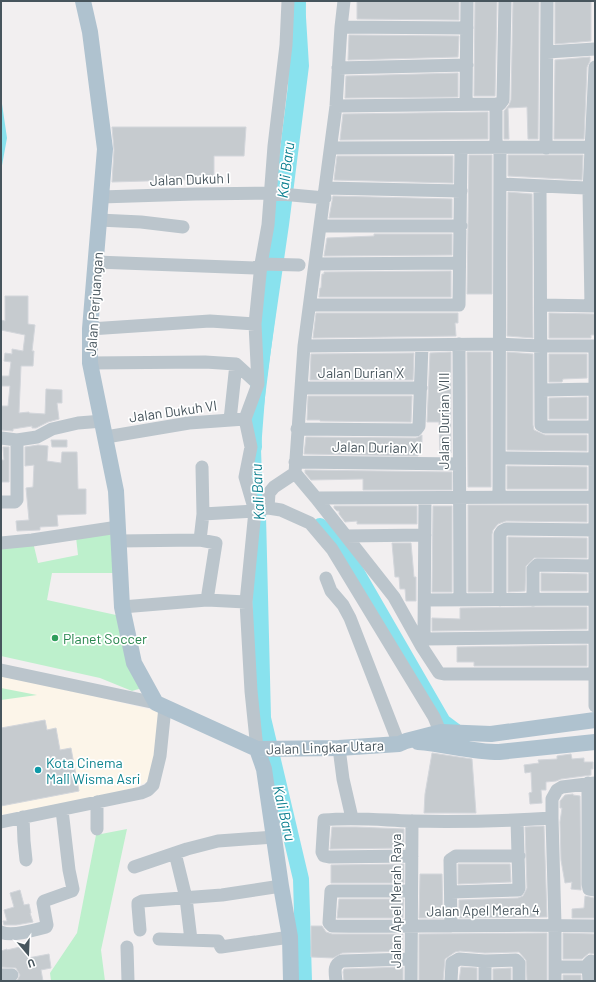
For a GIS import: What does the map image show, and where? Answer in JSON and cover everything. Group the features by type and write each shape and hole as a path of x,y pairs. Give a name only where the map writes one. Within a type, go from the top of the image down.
{"main road":[{"name":"Jalan Perjuangan","path":"83,1 90,32 105,149 90,329 90,362 116,491 122,607 134,663 161,705"},
{"name":"Jalan Lingkar Utara","path":"161,705 258,749 339,748 444,736 504,733 595,720"},
{"name":"Jalan Lingkar Utara","path":"444,736 488,752 595,742"},
{"path":"258,749 264,769 290,937 291,981"}],"street":[{"path":"264,507 245,477 251,448 245,419 258,384 255,324 261,264 275,194 274,146 286,45 288,1"},
{"path":"344,1 336,106 304,346 295,468 316,498 394,597 423,643 439,673 594,674"},
{"path":"466,104 467,1"},
{"path":"336,106 500,104 503,100 505,1"},
{"path":"546,1 546,148"},
{"path":"341,27 467,28"},
{"path":"547,52 595,49"},
{"path":"338,68 467,65"},
{"path":"540,305 593,306 589,191 593,147 595,67"},
{"path":"496,104 500,184 499,497"},
{"path":"331,148 593,147"},
{"path":"310,305 459,305 461,148"},
{"path":"500,184 586,188 589,191"},
{"path":"540,186 541,424 543,427 595,427"},
{"name":"Jalan Dukuh I","path":"101,197 195,194 296,195 325,193 461,191"},
{"path":"100,220 141,222 183,227"},
{"path":"321,226 461,226"},
{"path":"96,262 255,268 261,264 285,266 299,265"},
{"path":"316,264 459,264"},
{"path":"90,329 210,321 255,324"},
{"path":"304,346 459,344 595,346 595,706"},
{"name":"Jalan Durian VIII","path":"459,344 460,600"},
{"path":"297,429 416,430 419,426 422,345"},
{"path":"90,362 205,362 236,364 258,384"},
{"path":"230,420 236,364"},
{"name":"Jalan Durian X","path":"301,388 421,388"},
{"path":"542,390 595,389"},
{"name":"Jalan Dukuh VI","path":"1,438 17,440 38,437 52,429 78,423 104,429 245,419"},
{"path":"1,502 15,502 17,500 17,440"},
{"path":"500,458 595,460"},
{"name":"Jalan Durian XI","path":"295,468 459,464"},
{"path":"200,540 203,514 202,467"},
{"path":"258,749 251,691 246,602 264,507 269,493 295,468"},
{"path":"316,498 595,497"},
{"path":"423,643 425,600 425,498"},
{"path":"203,514 264,507 281,510 310,523 332,549 444,736"},
{"path":"500,600 500,534 502,531 506,529 594,530"},
{"path":"1,543 118,534 200,540 216,543 207,600"},
{"path":"346,536 425,535"},
{"path":"533,600 533,569 537,564 594,566"},
{"path":"326,578 331,591 343,605 351,622 402,742"},
{"path":"425,600 595,599"},
{"path":"122,607 207,600 246,602"},
{"path":"351,622 370,611"},
{"path":"423,643 594,638"},
{"path":"1,670 161,705 160,756 153,784 148,790 141,793 1,822"},
{"path":"339,748 352,818"},
{"path":"555,981 552,799 557,790 562,787 591,783 588,884 590,889 595,890"},
{"path":"97,802 97,829"},
{"path":"1,932 7,934 46,927 44,901 72,891 73,889 69,870 62,810"},
{"path":"23,817 26,860"},
{"path":"412,856 324,856 322,852 324,820 352,818 412,821 517,820 552,818"},
{"path":"451,892 518,890 520,888 517,820"},
{"name":"Jalan Apel Merah Raya","path":"411,981 412,821"},
{"path":"134,868 175,853 218,840 274,837"},
{"path":"175,853 186,898 191,940"},
{"path":"451,926 450,860 456,856 519,856"},
{"path":"140,930 138,903 142,901 222,895 281,886"},
{"name":"Jalan Apel Merah 4","path":"411,891 331,891 330,923 332,926 411,927 555,925 595,926"},
{"path":"159,939 218,941 221,947 290,937"},
{"path":"127,947 128,981"},
{"path":"336,981 335,967 342,961 411,959"},
{"path":"451,981 452,963 459,959 484,961 516,960 519,963 519,981"},
{"path":"484,961 485,981"},
{"path":"555,966 592,964 589,981"}],"shaded area":[{"path":"1,676 39,683 161,712 156,763 149,781 130,790 1,815"}],"green space":[{"path":"114,531 115,573 52,573 47,600 116,615 142,688 132,691 100,678 1,656 1,546 33,542 38,563 78,555 76,537"},
{"path":"1,688 37,695 1,700"},
{"path":"127,829 101,950 105,981 51,981 50,973 77,933 96,835"}],"water":[{"path":"296,1 305,1 309,66 289,225 266,384 261,449 263,506 254,508 251,447 258,384 273,298 290,137 299,41"},
{"path":"1,97 7,138 1,171"}],"building":[{"path":"357,1 459,1 459,20 357,19"},
{"path":"475,1 497,1 495,96 474,96"},
{"path":"513,1 539,1 538,139 528,139 527,107 508,108 509,139 504,139 504,111 511,100"},
{"path":"555,1 591,1 591,41 555,44"},
{"path":"349,35 459,36 458,57 348,60"},
{"path":"590,57 587,67 584,139 554,139 555,60"},
{"path":"458,73 458,97 345,98 346,76"},
{"path":"488,112 488,139 340,140 343,114"},
{"path":"112,127 246,127 244,156 214,156 214,179 112,182 114,150"},
{"path":"469,155 492,155 492,294 467,294"},
{"path":"508,155 583,155 582,180 508,176"},
{"path":"337,156 453,156 453,183 334,180"},
{"path":"508,192 532,194 533,338 507,336"},
{"path":"333,196 452,199 452,218 329,218"},
{"path":"374,234 452,234 452,255 324,256 327,238 374,236"},
{"path":"451,271 451,297 319,297 322,274 324,274 324,272"},
{"path":"5,296 28,296 28,324 35,325 32,351 34,351 33,366 21,366 19,413 29,412 45,414 46,389 62,390 62,403 57,403 59,419 48,422 36,428 32,428 32,426 13,429 13,431 1,430 1,406 8,406 10,386 1,386 1,376 9,376 11,362 4,361 5,353 12,354 12,349 23,351 25,335 1,330 1,320 5,321"},
{"path":"316,313 458,313 458,323 455,323 456,336 313,338"},
{"path":"549,313 595,314 595,335 591,335 591,338 549,338"},
{"path":"451,352 451,453 440,453 439,422 427,422 430,353"},
{"path":"467,352 491,352 491,487 468,487"},
{"path":"507,352 533,354 534,430 545,435 587,435 587,451 507,450"},
{"path":"414,353 413,380 310,380 311,354"},
{"path":"549,354 587,354 587,378 563,379 562,382 549,382"},
{"path":"308,396 412,396 411,422 307,420"},
{"path":"587,397 587,419 549,419 549,398"},
{"path":"422,435 422,444 418,444 418,456 304,454 306,437 416,438"},
{"path":"51,440 67,440 67,447 52,447"},
{"path":"38,445 48,446 47,461 61,463 62,452 77,452 78,489 86,489 86,514 57,515 58,526 40,527 40,530 17,531 16,521 29,520 26,488 33,487 34,465 25,466 25,447"},
{"path":"3,447 9,447 9,482 1,482 1,460 4,460"},
{"path":"507,466 587,467 587,489 507,489"},
{"path":"305,470 452,472 452,490 363,490 363,479 311,480 305,473"},
{"path":"468,505 587,505 587,522 506,521 498,524 493,530 492,534 492,592 468,592"},
{"path":"334,506 417,506 417,524 357,524 357,521 345,522 339,514 339,511 334,508"},
{"path":"433,506 452,506 452,592 432,592"},
{"path":"508,537 587,538 587,558 534,558 526,566 525,591 508,592"},
{"path":"392,543 411,543 414,577 416,577 416,601 406,601 405,589 400,589 399,577 395,577"},
{"path":"541,573 587,574 587,591 541,591"},
{"path":"587,607 587,629 432,631 432,618 460,619 460,608"},
{"path":"587,645 587,666 474,666 474,662 457,662 457,647"},
{"name":"Kota Cinema Mall Wisma Asri","path":"45,720 47,730 56,728 60,750 71,748 79,791 1,806 1,728"},
{"path":"432,753 472,759 476,813 424,813 425,794"},
{"path":"571,754 572,759 584,758 584,762 593,762 591,775 546,782 546,790 541,790 542,803 530,804 529,793 532,792 531,772 525,773 524,765 539,763 538,760 557,759 557,756"},
{"path":"573,794 580,796 581,890 571,889 572,882 565,883 561,860 560,822 562,808 560,808 560,801 565,795"},
{"path":"544,826 547,917 459,918 459,900 518,898 523,896 527,888 525,827"},
{"path":"332,827 404,829 404,848 330,849"},
{"path":"404,864 404,883 331,883 331,865"},
{"path":"458,864 510,864 511,882 458,884"},
{"path":"420,874 442,874 443,918 419,918"},
{"path":"20,890 24,905 29,904 33,922 16,925 4,925 3,921 7,921 4,910 14,907 10,893"},
{"path":"585,896 595,898 595,918 572,918 572,909 584,908"},
{"path":"339,899 404,899 403,918 337,918"},
{"path":"311,926 322,926 326,932 332,934 403,934 403,951 342,953 333,958 311,957"},
{"path":"547,933 547,981 527,981 526,960 519,952 485,953 460,951 455,952 445,959 443,981 419,981 419,934"},
{"path":"563,933 595,934 595,954 589,953 582,959 563,959"},
{"path":"24,946 28,958 49,954 51,968 41,970 43,981 17,981 20,975 16,968 1,967 1,951"},
{"path":"403,967 403,981 344,981 344,969"},
{"path":"461,967 477,968 477,981 459,981"},
{"path":"511,968 511,981 493,981 493,969"},
{"path":"563,975 581,975 581,981 563,981"}],"waterway":[{"name":"Kali Baru","path":"254,447 253,429 296,86 298,1"},
{"name":"Kali Baru","path":"258,516 263,718 301,879 304,981"},
{"path":"320,526 346,554 443,722 463,737"}],"place":[{"name":"Planet Soccer","path":"55,638"},
{"name":"Kota Cinema Mall Wisma Asri","path":"38,770"}]}
